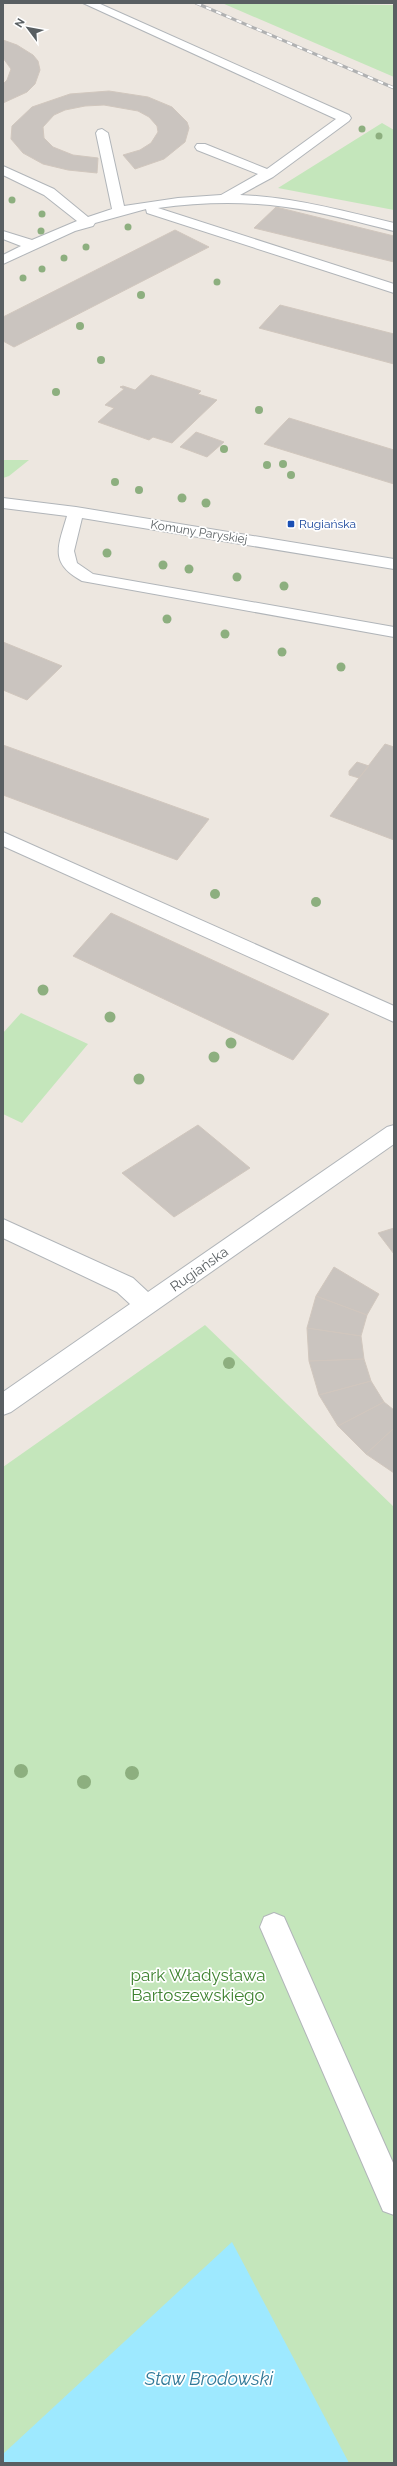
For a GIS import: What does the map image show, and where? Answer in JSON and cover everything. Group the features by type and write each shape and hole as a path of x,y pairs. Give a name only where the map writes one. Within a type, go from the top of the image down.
{"street":[{"path":"89,3 345,118 268,174 224,199"},
{"path":"102,133 119,212"},
{"path":"201,147 268,174"},
{"path":"3,170 49,192 88,223"},
{"path":"3,260 33,245 88,223 141,206 224,199 288,203 394,227"},
{"path":"141,206 394,289"},
{"path":"3,235 33,245"},
{"name":"Komuny Paryskiej","path":"3,503 76,512 394,564"},
{"path":"76,512 66,551 66,562 74,572 88,578 394,632"},
{"path":"3,838 394,1014"},
{"name":"Rugiańska","path":"3,1405 394,1133"},
{"path":"3,1228 125,1285 147,1306"},
{"path":"274,1927 394,2200"}],"green space":[{"path":"222,3 394,5 394,77"},
{"path":"382,123 394,130 394,210 278,188"},
{"path":"3,460 29,460 9,476 3,478"},
{"path":"21,1013 88,1044 22,1123 3,1114 3,1033"},
{"name":"park Władysława Bartoszewskiego","path":"205,1325 394,1507 394,2463 3,2463 3,1467"}],"water":[{"name":"Staw Brodowski","path":"232,2242 349,2463 3,2463 3,2454"}],"building":[{"path":"3,40 17,45 33,55 38,61 40,70 35,84 27,92 3,103 3,84 7,80 11,69 3,58"},
{"path":"109,91 148,97 172,107 187,122 189,128 185,142 164,159 135,169 123,155 140,150 151,143 158,132 157,126 149,117 138,111 104,105 85,106 65,110 54,115 43,127 44,138 53,147 73,155 98,158 97,173 68,170 43,164 23,153 11,139 12,126 32,107 70,94"},
{"path":"276,207 394,236 394,262 254,228"},
{"path":"175,230 209,247 14,347 3,341 3,317"},
{"path":"280,305 394,334 394,364 259,328"},
{"path":"151,375 201,391 198,394 217,400 172,443 153,437 149,440 98,422 114,408 105,405 124,389 120,387 123,386 135,390"},
{"path":"289,418 394,450 394,484 264,444"},
{"path":"196,432 224,442 207,457 180,447"},
{"path":"3,642 62,666 27,700 3,690"},
{"path":"385,744 394,747 394,840 330,816"},
{"path":"3,745 209,819 177,860 3,795"},
{"path":"357,762 369,766 359,778 349,775 349,771"},
{"path":"111,913 329,1014 293,1060 73,956"},
{"path":"198,1125 250,1168 174,1217 122,1173"},
{"path":"394,1228 394,1254 378,1233"},
{"path":"334,1267 379,1294 367,1315 316,1296"},
{"path":"316,1296 367,1315 361,1336 307,1328"},
{"path":"307,1328 361,1336 364,1359 309,1361"},
{"path":"364,1359 371,1381 319,1395 309,1361"},
{"path":"371,1381 384,1402 338,1426 319,1395"},
{"path":"384,1402 394,1410 394,1428 366,1454 338,1426"},
{"path":"394,1428 394,1473 366,1454"}],"railway":[{"path":"196,3 394,88"}],"place":[{"name":"Rugiańska","path":"291,524"}]}
